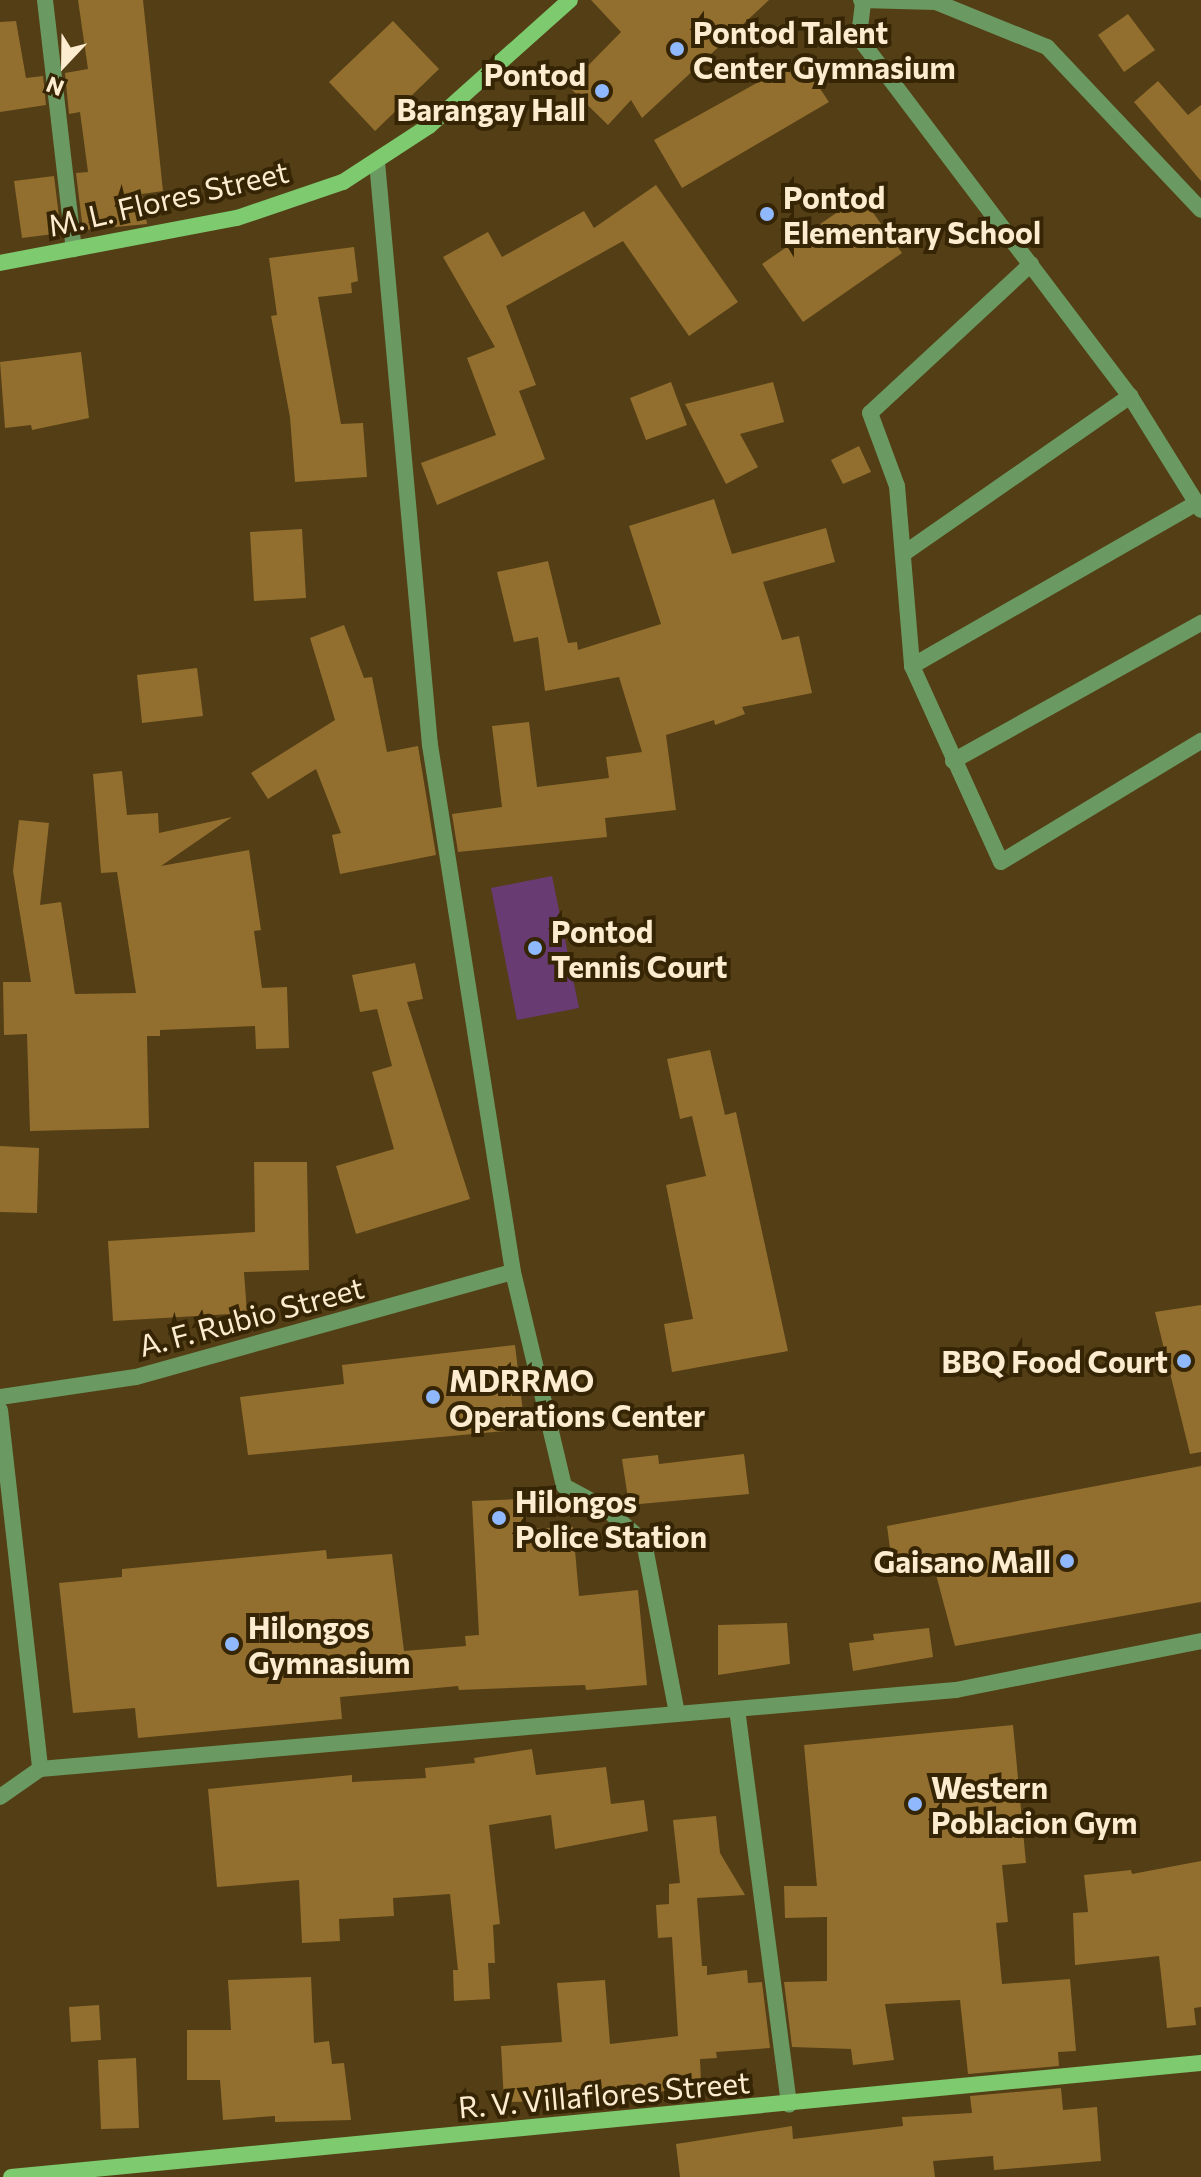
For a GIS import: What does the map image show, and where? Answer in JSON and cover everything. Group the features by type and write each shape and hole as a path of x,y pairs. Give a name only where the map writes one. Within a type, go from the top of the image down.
{"main road":[{"name":"M. L. Flores Street","path":"0,263 237,218 343,182 429,126 570,0"},
{"name":"R. V. Villaflores Street","path":"11,2177 789,2105 1201,2063"}],"street":[{"path":"45,0 74,249"},
{"path":"912,666 1198,507 1130,396 859,38 862,1 936,2 1047,47 1201,210"},
{"path":"377,162 430,745 513,1272 564,1486 605,1508 644,1542 677,1714"},
{"path":"1031,264 870,413 897,486 912,666 1001,862 1201,741"},
{"path":"903,554 1130,396"},
{"path":"953,761 1201,623"},
{"name":"A. F. Rubio Street","path":"0,1397 136,1377 513,1272"},
{"path":"0,1410 40,1769"},
{"path":"0,1797 40,1769 956,1690 1201,1641"},
{"path":"737,1709 789,2105"}],"shaded area":[{"name":"Pontod Tennis Court","path":"552,876 579,1008 517,1020 491,888"}],"building":[{"path":"78,0 143,0 163,191 142,194 147,224 83,230 76,173 88,172 80,112 69,114 65,73 88,69"},
{"name":"Pontod Talent Center Gymnasium","path":"591,0 769,0 642,118 631,100 608,125 568,86 621,32"},
{"path":"1128,14 1155,50 1124,72 1098,35"},
{"path":"16,21 26,78 43,76 46,105 0,112 0,22"},
{"path":"393,21 439,69 375,131 329,82"},
{"path":"800,59 829,102 682,188 654,140"},
{"path":"1158,81 1188,115 1201,105 1201,181 1134,102"},
{"path":"54,176 61,233 22,238 14,181"},
{"path":"656,185 738,302 689,336 623,241 506,306 536,385 519,391 545,459 437,505 421,463 496,435 467,358 495,347 443,257 488,232 502,257 584,211 594,228"},
{"path":"861,196 902,253 803,322 762,264"},
{"path":"354,247 358,281 351,283 352,293 318,297 341,424 363,423 367,477 295,482 290,417 271,316 277,315 269,258"},
{"path":"81,352 89,418 32,430 31,425 5,428 0,362"},
{"path":"671,382 687,425 646,440 630,398"},
{"path":"773,382 784,422 740,434 758,467 726,484 685,404"},
{"path":"859,446 871,472 843,484 831,460"},
{"path":"714,499 732,554 826,528 835,562 763,582 782,640 799,636 812,693 742,707 745,714 715,725 714,720 666,735 676,810 605,818 607,837 458,852 452,814 502,807 492,726 529,722 537,787 609,778 606,757 642,752 619,677 545,691 538,637 514,642 497,572 548,561 568,643 577,642 578,650 661,624 629,526"},
{"path":"302,529 306,598 254,601 250,532"},
{"path":"344,625 364,678 372,677 387,752 418,746 436,855 340,874 332,835 341,833 316,769 268,799 251,773 335,720 310,638"},
{"path":"197,668 203,716 142,723 137,675"},
{"path":"122,771 127,815 158,813 159,833 232,817 161,866 249,850 261,930 254,931 262,988 287,987 289,1048 256,1049 255,1026 160,1030 160,1036 147,1036 149,1128 30,1131 27,1034 4,1035 3,982 31,982 13,871 19,820 49,823 40,905 61,902 75,994 136,993 117,872 101,873 93,774"},
{"path":"415,963 423,999 407,1002 470,1199 356,1234 336,1166 394,1149 372,1072 392,1066 377,1009 360,1012 352,975"},
{"path":"710,1050 725,1115 736,1112 788,1351 672,1372 664,1324 693,1319 666,1185 706,1176 692,1116 680,1119 667,1059"},
{"path":"0,1146 39,1148 37,1213 0,1212"},
{"path":"254,1162 307,1162 309,1270 244,1272 247,1313 113,1321 108,1241 255,1232"},
{"name":"BBQ Food Court","path":"1201,1305 1201,1452 1190,1454 1155,1312"},
{"name":"MDRRMO Operations Center","path":"515,1345 525,1429 248,1455 240,1397 344,1384 342,1365"},
{"path":"744,1454 749,1494 629,1505 622,1459 658,1455 659,1464"},
{"name":"Gaisano Mall","path":"1201,1466 1201,1602 955,1646 934,1567 893,1571 887,1526"},
{"path":"522,1499 524,1529 573,1527 579,1596 638,1590 647,1685 586,1690 585,1685 459,1690 458,1686 340,1697 342,1719 138,1738 135,1708 73,1713 59,1583 122,1577 122,1569 326,1550 327,1559 392,1554 404,1651 466,1646 465,1636 479,1635 472,1501"},
{"path":"787,1623 790,1664 718,1675 718,1625"},
{"path":"929,1628 933,1657 853,1671 849,1643 874,1640 873,1634"},
{"path":"1013,1725 1026,1863 1002,1865 1008,1922 996,1923 1002,1984 1070,1979 1076,2051 1058,2052 1059,2066 968,2074 960,2000 885,2004 894,2060 853,2065 851,2049 792,2047 784,1982 827,1981 827,1917 785,1918 784,1886 817,1886 804,1745"},
{"path":"532,1749 536,1775 606,1767 611,1804 644,1800 648,1831 555,1849 551,1815 489,1825 500,1924 493,1925 495,1963 488,1963 490,1999 454,2001 453,1970 458,1970 450,1894 393,1898 394,1916 339,1919 340,1941 302,1943 299,1880 217,1887 208,1789 352,1775 352,1782 426,1778 425,1768 475,1763 474,1758"},
{"path":"716,1816 720,1853 745,1895 697,1898 702,1966 707,1966 707,1975 747,1970 748,1983 762,1982 770,2048 716,2052 717,2058 700,2059 701,2083 679,2089 602,2100 504,2102 501,2046 562,2042 557,1983 605,1980 610,2044 678,2036 672,1937 658,1938 656,1905 669,1904 669,1884 680,1883 673,1820"},
{"path":"1201,1861 1201,2007 1194,2008 1196,2025 1167,2028 1159,1956 1075,1965 1073,1913 1088,1912 1084,1875 1131,1870 1132,1874"},
{"path":"311,1977 314,2043 329,2041 332,2064 344,2063 351,2120 275,2122 275,2116 223,2120 220,2080 187,2080 187,2030 231,2030 228,1980"},
{"path":"99,2005 101,2040 71,2042 69,2007"},
{"path":"136,2058 139,2128 101,2129 98,2060"},
{"path":"1061,2088 1063,2110 1097,2107 1101,2161 994,2170 993,2156 933,2161 935,2177 680,2177 676,2144 792,2126 793,2139 903,2126 902,2117 972,2113 970,2096"}],"place":[{"name":"Pontod Talent Center Gymnasium","path":"677,49"},
{"name":"Pontod Barangay Hall","path":"602,91"},
{"name":"Pontod Elementary School","path":"767,214"},
{"name":"Pontod Tennis Court","path":"535,948"},
{"name":"BBQ Food Court","path":"1184,1361"},
{"name":"MDRRMO Operations Center","path":"433,1397"},
{"name":"Hilongos Police Station","path":"499,1518"},
{"name":"Gaisano Mall","path":"1067,1561"},
{"name":"Hilongos Gymnasium","path":"232,1644"},
{"name":"Western Poblacion Gym","path":"915,1804"}]}
